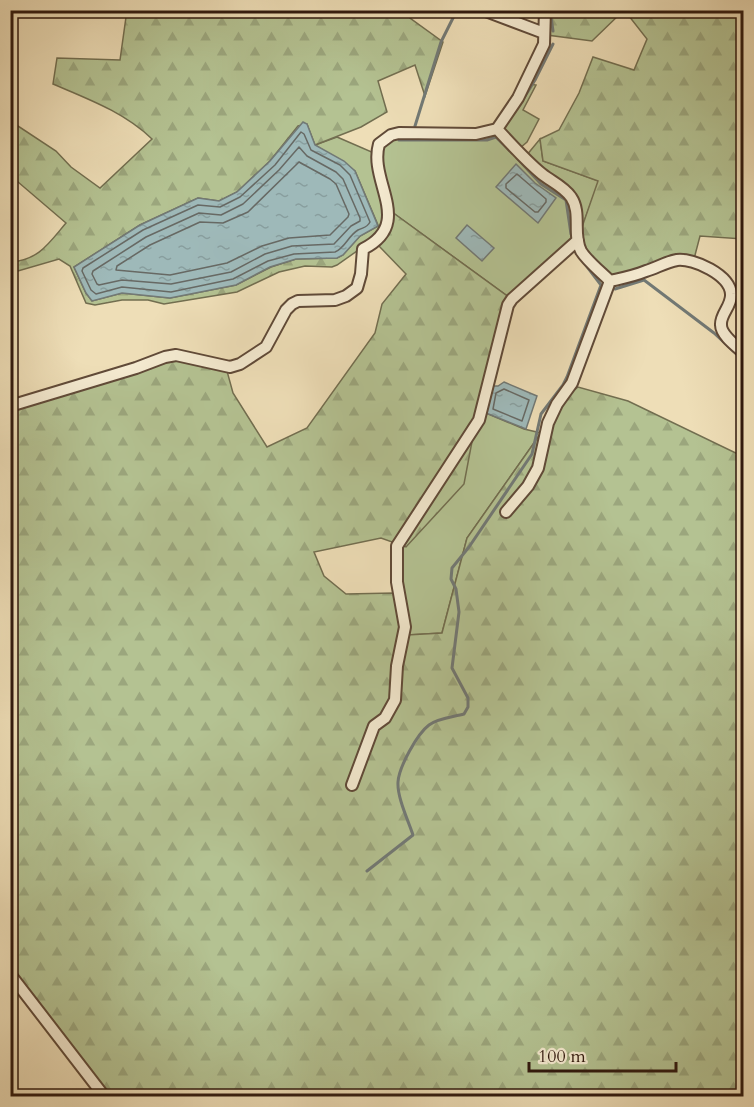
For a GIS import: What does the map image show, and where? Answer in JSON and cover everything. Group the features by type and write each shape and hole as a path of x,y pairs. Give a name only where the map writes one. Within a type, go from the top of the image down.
{"street":[{"path":"483,10 544,33"},
{"path":"10,406 165,357 176,355 230,367 240,364 266,347 286,310 292,304 298,301 334,300 346,296 357,288 361,274 363,249 382,236 387,220 386,194 376,159 379,144 391,135 476,134 497,129 518,98 544,44 544,10"},
{"path":"497,129 530,163 544,176 559,184 570,197 576,209 581,251 610,281"},
{"path":"352,785 374,726 385,718 395,700 397,666 405,627 397,582 397,546 479,420 508,305 578,240"},
{"path":"610,281 628,278 675,261 684,260 694,262 724,278 731,294 730,303 720,323 721,328 744,353"},
{"path":"506,512 528,486 538,468 548,423 572,383 610,281"},
{"path":"10,974 104,1096"}],"green space":[{"path":"105,11 410,11 410,18 443,42 425,96 415,65 378,81 387,112 361,127 315,145 307,124 298,126 270,161 237,192 219,201 198,198 140,225 74,267 92,301 122,293 170,298 236,285 271,267 296,259 337,258 343,255 360,236 378,226 381,232 332,267 305,266 279,272 237,292 164,304 148,300 122,300 95,305 86,303 70,266 59,259 11,273 11,262 21,261 36,254 49,244 66,223 11,176 11,124 18,126 56,151 71,167 100,188 152,139 118,114 53,84 57,58 120,60 126,17"},
{"path":"547,11 623,11 592,41 547,35"},
{"path":"625,11 743,11 743,239 700,236 694,259 612,277 581,245 581,230 598,181 543,161 540,139 559,130 579,93 593,57 634,70 647,39"},
{"path":"529,84 536,85 523,110 539,119 527,142 520,148 503,130"},
{"path":"496,133 561,190 572,207 575,240 510,298 392,212 381,165 383,143 391,138"},
{"path":"337,137 374,153 385,208 381,232 355,171 315,145"},
{"path":"540,139 543,161 599,181 581,230 579,211 526,156"},
{"path":"392,212 510,298 474,431 464,484 406,547 381,538 314,552 324,576 346,594 394,593 407,635 442,633 467,538 541,433 548,412 578,387 628,401 742,456 744,468 743,1096 108,1096 11,969 10,410 167,360 179,359 227,371 233,393 267,447 307,428 375,333 382,304 406,274 378,245 388,233"},
{"path":"486,413 524,429 541,433 467,538 442,633 407,635 400,591 401,545"}],"water":[{"path":"303,122 307,124 315,145 344,161 355,171 378,226 360,236 343,255 337,258 296,259 270,267 236,285 170,298 122,293 92,301 74,267 140,225 198,198 219,201 237,192 270,161"},
{"path":"516,164 535,183 556,198 538,223 496,187"},
{"path":"467,225 494,248 482,261 456,238"},
{"path":"504,382 537,396 526,429 486,413 491,386 498,386"}],"waterway":[{"path":"415,126 441,42 457,10"},
{"path":"550,10 553,31"},
{"path":"522,101 553,44"},
{"path":"399,140 487,140 496,137 512,153"},
{"path":"517,158 541,184 566,200 571,234"},
{"path":"367,871 413,835 401,801 398,782 405,760 414,743 429,725 441,719 464,714 468,707 468,698 452,668 459,612 456,589 451,579 452,568 469,547 532,454 541,414 567,377 601,285 585,264"},
{"path":"615,289 644,280 714,333 744,361"}]}
